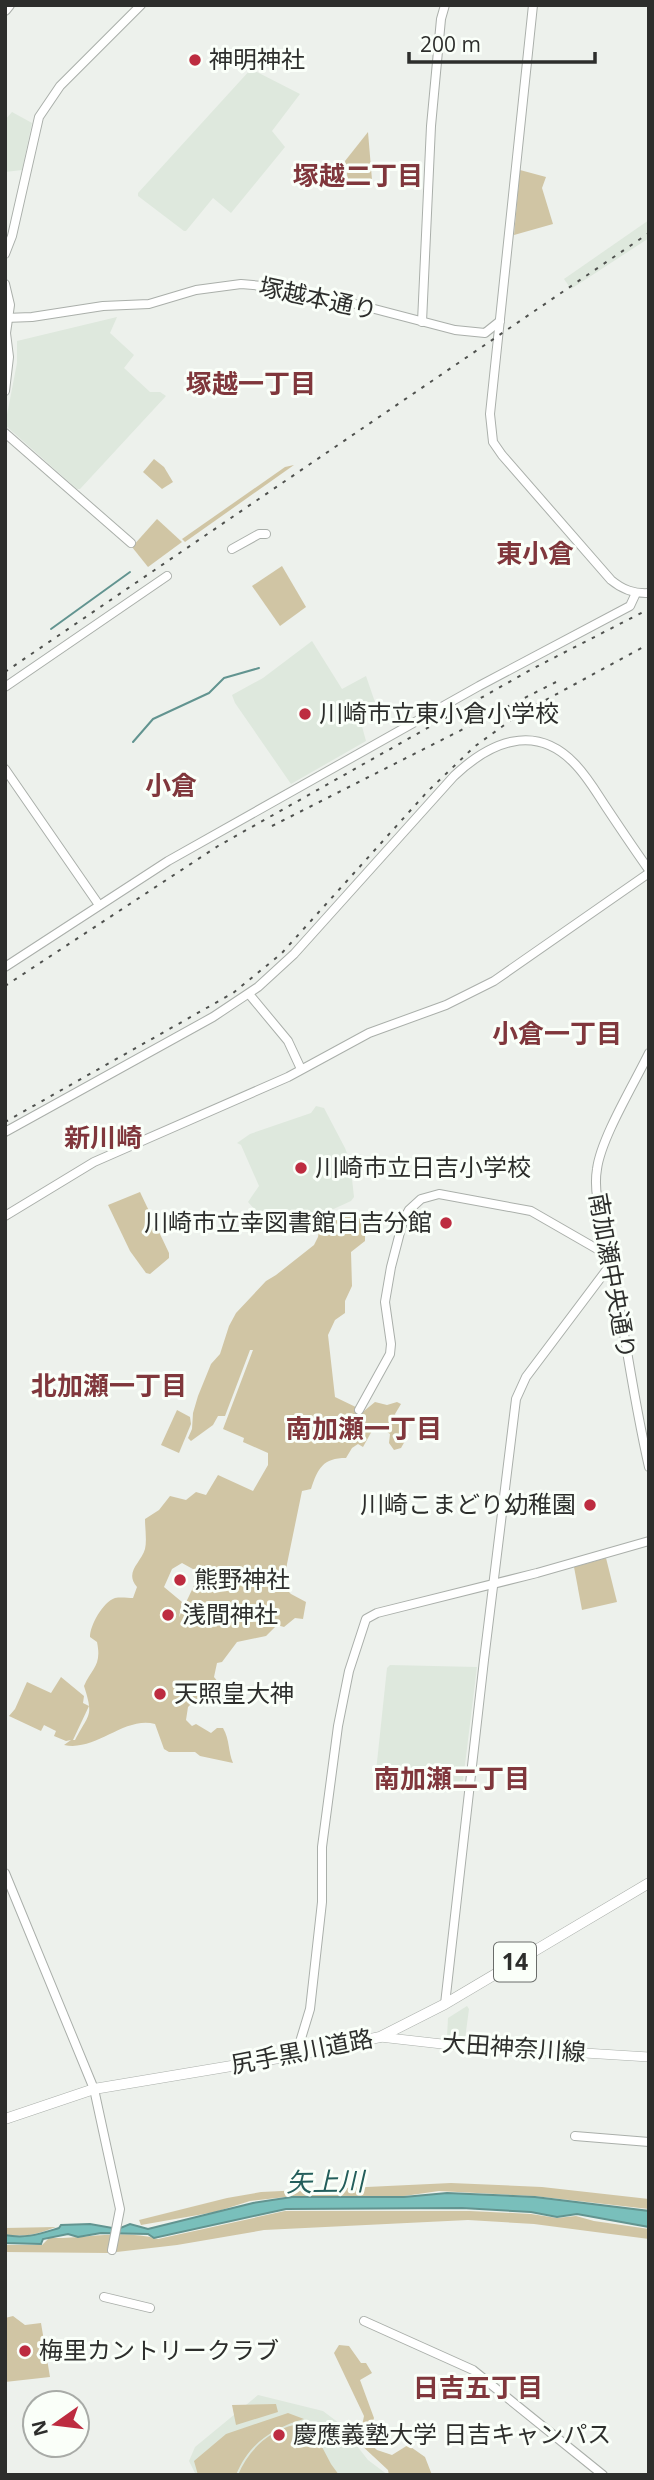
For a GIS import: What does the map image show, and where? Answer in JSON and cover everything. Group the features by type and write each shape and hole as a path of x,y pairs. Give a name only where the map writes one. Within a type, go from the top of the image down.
{"highway":[{"path":"5,10 9,5"}],"main road":[{"name":"尻手黒川道路","path":"5,2119 94,2089 296,2055 380,2037 444,2004 649,1883"},
{"name":"大田神奈川線","path":"380,2037 442,2044 649,2057"}],"street":[{"path":"5,254 11,239 40,117 46,104 60,86 141,5"},
{"path":"422,323 432,117 441,19 445,5"},
{"path":"533,5 490,414 492,435 497,449 519,478 607,576 620,587 649,594"},
{"path":"5,284 10,301 6,333 9,357 5,391"},
{"name":"塚越本通り","path":"7,317 32,317 103,306 149,304 196,290 241,284 268,285 317,295 455,330 485,333 500,321"},
{"path":"5,433 131,543"},
{"path":"232,549 260,534 266,534"},
{"path":"5,687 167,576"},
{"path":"630,606 636,593"},
{"path":"5,967 168,860 649,594"},
{"path":"5,1132 213,1017 249,994 294,954 454,776 479,755 501,744 516,741 538,743 570,759 598,795 649,872 494,981 446,1005 369,1033 301,1069 94,1162 5,1216"},
{"path":"5,769 99,905"},
{"path":"249,994 288,1041 301,1069"},
{"name":"南加瀬中央通り","path":"649,1053 601,1151 596,1184 611,1257 631,1384 649,1467"},
{"path":"359,1410 390,1354 386,1317 387,1289 402,1221 414,1205 439,1194 531,1211 611,1257 608,1268 520,1388 516,1398 444,2004"},
{"path":"296,2055 310,2009 322,1902 322,1847 338,1726 344,1691 366,1619 377,1613 548,1570 649,1541"},
{"path":"5,1872 94,2089 120,2213 112,2250"},
{"path":"575,2136 649,2142"},
{"path":"104,2297 150,2308"},
{"path":"364,2321 473,2370 603,2475"}],"shaded area":[{"path":"251,69 300,94 272,131 285,147 231,213 213,198 184,231 138,196 138,193"},
{"path":"12,112 32,123 22,170 5,172 5,120"},
{"path":"368,132 372,180 348,181 345,161"},
{"path":"520,170 546,177 542,188 553,224 514,235"},
{"path":"649,220 649,238 571,289 564,279"},
{"path":"117,317 110,333 134,355 124,368 150,392 160,392 166,396 80,489 77,489 5,425 17,363 17,341"},
{"path":"154,459 164,467 173,482 162,489 143,472"},
{"path":"294,465 185,542 182,539 285,467"},
{"path":"157,519 182,542 148,567 132,547"},
{"path":"282,566 306,607 280,626 252,586"},
{"name":"川崎市立東小倉小学校","path":"312,641 342,689 366,676 377,708 360,719 366,741 291,784 232,695 263,678"},
{"name":"川崎市立日吉小学校","path":"316,1106 324,1108 345,1148 350,1161 354,1197 351,1201 277,1235 248,1202 259,1186 241,1145 237,1143 250,1134 311,1113"},
{"path":"140,1192 169,1253 169,1258 150,1274 146,1273 130,1251 108,1205"},
{"path":"357,1210 365,1231 365,1241 351,1252 352,1286 345,1301 345,1313 335,1320 328,1335 335,1397 364,1411 375,1402 401,1404 395,1414 398,1422 409,1434 401,1448 394,1450 389,1443 390,1434 379,1426 373,1429 363,1447 358,1444 346,1458 327,1462 316,1475 311,1489 302,1491 284,1587 306,1602 303,1619 295,1618 284,1627 277,1625 266,1636 237,1642 222,1662 217,1663 214,1677 227,1693 228,1701 195,1700 188,1707 186,1720 192,1726 196,1724 211,1733 217,1728 223,1728 233,1763 200,1756 195,1752 169,1752 164,1749 155,1724 132,1725 76,1746 64,1745 71,1740 66,1741 54,1736 56,1731 44,1725 41,1731 9,1716 27,1682 51,1693 61,1677 84,1696 83,1703 89,1706 84,1686 98,1656 97,1642 90,1637 92,1626 110,1600 133,1598 137,1587 133,1582 133,1572 146,1546 145,1519 159,1510 170,1496 186,1500 196,1492 206,1495 218,1475 253,1491 268,1465 268,1453 223,1429 253,1350 250,1350 225,1416 218,1416 213,1425 191,1441 188,1438 198,1396 211,1364 220,1354 236,1313 266,1281 314,1245 320,1225","holes":["182,1563 200,1573 179,1617 182,1602 164,1587 172,1569","89,1706 87,1719 73,1740"]},
{"path":"177,1410 190,1417 191,1424 179,1453 161,1445"},
{"path":"606,1558 617,1602 582,1610 574,1567"},
{"path":"390,1665 477,1667 463,1781 460,1783 375,1781 387,1668"},
{"path":"467,2006 469,2009 465,2039 447,2037 448,2018"},
{"path":"451,2183 542,2187 649,2199 649,2209 534,2196 439,2191 404,2196 295,2196 250,2201 215,2212 141,2225 139,2220 261,2192"},
{"path":"285,2211 470,2211 557,2218 576,2216 649,2229 649,2239 534,2224 468,2220 264,2230 177,2245 108,2253 5,2252 5,2245 42,2245 49,2238 131,2235 158,2239"},
{"path":"56,2227 31,2235 5,2234 5,2228"},
{"name":"梅里カントリークラブ","path":"13,2316 25,2325 41,2323 50,2377 5,2382 5,2318"},
{"path":"339,2345 349,2346 372,2373 360,2380 374,2418 366,2440 377,2450 392,2455 408,2445 425,2457 432,2475 389,2475 388,2470 359,2443 353,2444 349,2438 361,2431 364,2416 334,2353"},
{"name":"慶應義塾大学 日吉キャンパス","path":"258,2395 323,2411 339,2423 368,2460 388,2475 196,2475 189,2461 195,2447"},
{"path":"276,2404 278,2412 236,2425 232,2405"},
{"path":"288,2413 304,2419 263,2438 248,2454 236,2475 198,2475 194,2461 226,2434"},
{"path":"294,2425 311,2426 339,2475 238,2475 247,2458 260,2443 276,2432"}],"water":[{"name":"矢上川","path":"447,2193 535,2197 649,2211 649,2227 577,2214 557,2217 531,2212 462,2208 286,2209 154,2238 148,2234 101,2233 78,2237 68,2234 43,2239 41,2244 5,2243 5,2235 32,2235 59,2228 61,2225 90,2224 118,2229 130,2224 148,2229 253,2203 292,2197 404,2197"}],"waterway":[{"path":"51,629 130,572"},
{"path":"133,742 153,719 209,693 224,678 259,668"}],"railway":[{"path":"5,672 649,233"},
{"path":"5,986 218,846 534,668 649,609"},
{"path":"5,1122 233,993 281,954 428,791 474,747 518,715 649,644"},
{"path":"272,826 556,682"}],"place":[{"name":"神明神社","path":"195,60"},
{"name":"川崎市立東小倉小学校","path":"305,714"},
{"name":"川崎市立日吉小学校","path":"301,1168"},
{"name":"川崎市立幸図書館日吉分館","path":"446,1223"},
{"name":"川崎こまどり幼稚園","path":"590,1505"},
{"name":"熊野神社","path":"180,1580"},
{"name":"浅間神社","path":"168,1615"},
{"name":"天照皇大神","path":"160,1694"},
{"name":"梅里カントリークラブ","path":"25,2351"},
{"name":"慶應義塾大学 日吉キャンパス","path":"279,2435"}],"district":[{"name":"塚越二丁目","path":"358,176"},
{"name":"塚越一丁目","path":"251,384"},
{"name":"東小倉","path":"535,554"},
{"name":"小倉","path":"171,786"},
{"name":"小倉一丁目","path":"557,1034"},
{"name":"新川崎","path":"103,1138"},
{"name":"北加瀬一丁目","path":"109,1386"},
{"name":"南加瀬一丁目","path":"364,1429"},
{"name":"南加瀬二丁目","path":"452,1779"},
{"name":"日吉五丁目","path":"478,2388"}]}
